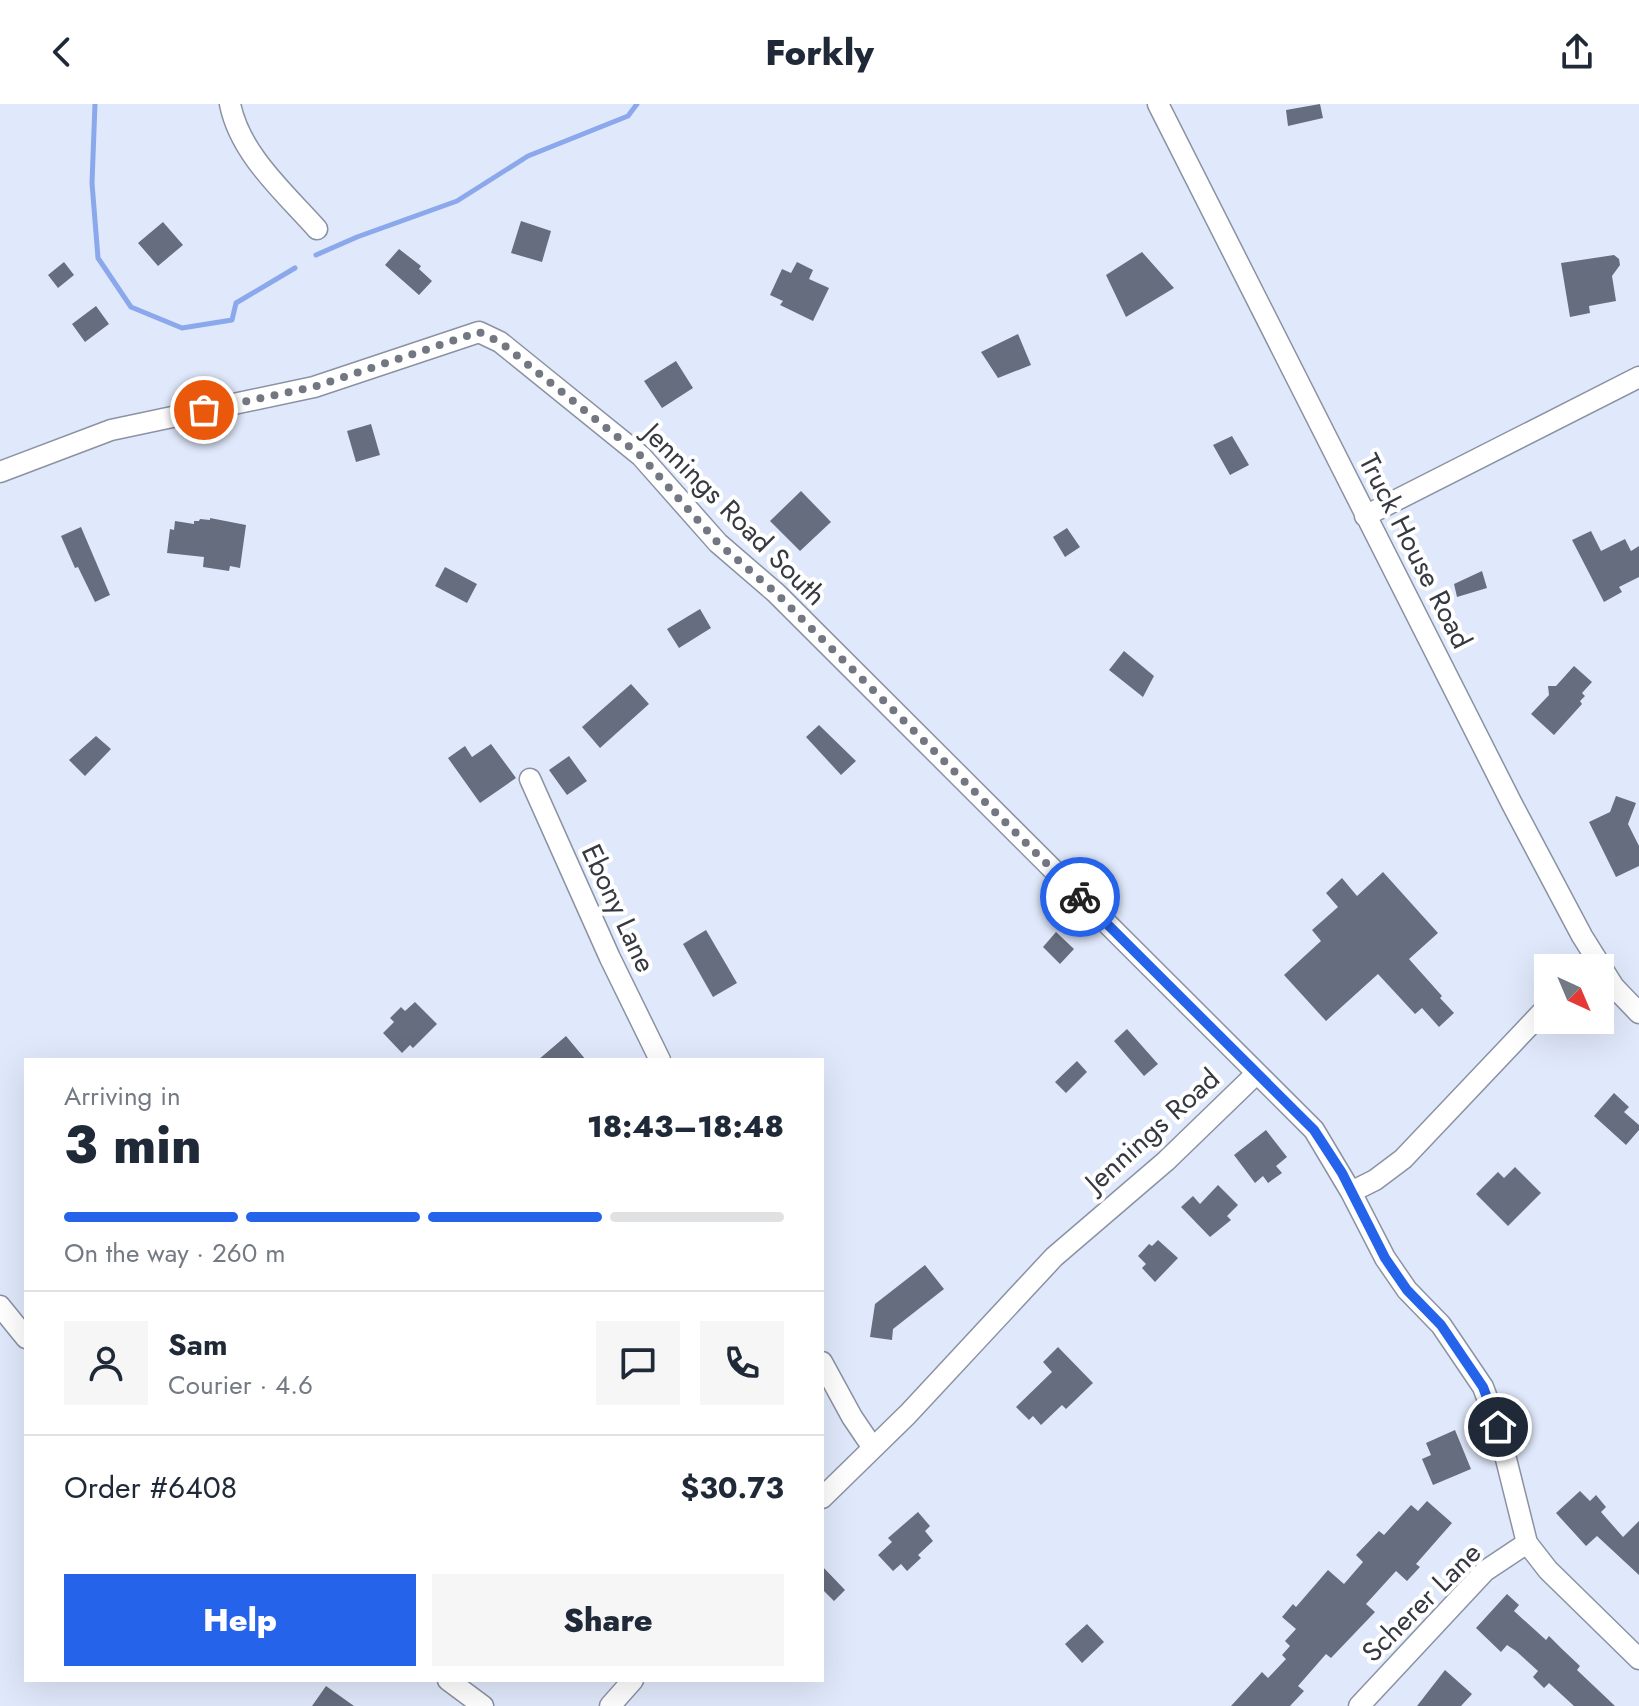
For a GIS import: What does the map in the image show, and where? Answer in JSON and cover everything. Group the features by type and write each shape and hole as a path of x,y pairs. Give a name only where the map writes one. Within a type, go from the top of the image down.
{"street":[{"path":"230,104 232,117 247,148 317,229"},
{"name":"Truck House Road","path":"1158,104 1588,954"},
{"name":"Jennings Road South","path":"0,472 111,430 314,387 479,332 500,342 641,456 718,543 776,593 1257,1073"},
{"path":"1365,516 1639,377"},
{"name":"Ebony Lane","path":"530,779 610,958 659,1058"},
{"name":"Truck House Road","path":"1614,987 1639,1013"},
{"path":"1351,1192 1375,1180 1403,1159 1534,1021"},
{"name":"Jennings Road","path":"824,1496 1054,1257 1166,1161 1257,1073 1314,1130 1385,1258 1407,1290 1441,1325 1483,1387 1498,1427 1527,1543"},
{"path":"0,1306 24,1336"},
{"path":"824,1366 873,1448"},
{"path":"1527,1543 1548,1570 1639,1659"},
{"name":"Scherer Lane","path":"1359,1706 1485,1571 1527,1543"},
{"path":"451,1682 483,1706"},
{"path":"610,1706 631,1682"}],"building":[{"path":"1320,104 1323,118 1288,126 1286,110"},
{"path":"521,221 551,231 542,262 511,253"},
{"path":"163,222 183,245 158,266 138,243"},
{"path":"399,249 421,266 419,269 432,281 419,295 385,265"},
{"path":"1142,252 1174,288 1126,317 1106,275"},
{"path":"1614,255 1620,265 1612,276 1616,301 1589,306 1590,313 1570,317 1561,263"},
{"path":"64,262 74,275 58,288 48,275"},
{"path":"797,262 813,270 809,279 829,288 813,321 780,305 783,301 770,295 782,269 791,273"},
{"path":"96,306 109,324 85,342 72,324"},
{"path":"1018,334 1031,365 998,378 981,352"},
{"path":"676,361 693,388 662,408 644,381"},
{"path":"371,424 380,455 356,462 347,431"},
{"path":"1232,436 1249,465 1230,475 1213,445"},
{"path":"801,491 831,522 800,551 770,521"},
{"path":"210,518 246,525 240,568 230,566 229,571 203,567 204,557 167,553 170,529 174,530 175,521 194,524 194,521"},
{"path":"81,527 110,595 95,602 61,536"},
{"path":"1067,528 1080,547 1065,557 1053,537"},
{"path":"1591,531 1601,551 1625,539 1631,551 1639,546 1639,577 1619,587 1622,592 1604,602 1572,540"},
{"path":"445,567 477,584 467,603 435,586"},
{"path":"1482,571 1487,588 1457,597 1454,584"},
{"path":"700,609 711,628 679,648 667,629"},
{"path":"1124,651 1154,676 1143,697 1109,670"},
{"path":"1574,666 1592,682 1582,693 1585,696 1580,701 1582,704 1554,735 1531,714 1549,695 1548,686 1556,686"},
{"path":"631,684 649,704 600,748 582,727"},
{"path":"819,725 856,761 841,775 806,737"},
{"path":"96,736 111,749 85,776 69,760"},
{"path":"491,744 516,778 480,803 448,758 465,746 472,757"},
{"path":"569,756 587,781 567,795 549,770"},
{"path":"1616,796 1636,803 1628,824 1639,846 1639,866 1616,877 1589,822 1610,812"},
{"path":"1383,872 1438,933 1409,959 1454,1013 1439,1027 1422,1008 1415,1014 1378,974 1326,1021 1284,975 1321,941 1312,930 1338,907 1326,893 1342,878 1357,896"},
{"path":"706,930 737,983 713,997 683,944"},
{"path":"1056,932 1074,949 1060,964 1043,947"},
{"path":"415,1002 437,1024 413,1048 410,1045 402,1053 383,1033 394,1022 390,1018 401,1007 405,1011"},
{"path":"1127,1029 1158,1064 1144,1076 1114,1041"},
{"path":"566,1036 584,1058 540,1058"},
{"path":"1077,1061 1087,1072 1066,1093 1055,1082"},
{"path":"1614,1093 1629,1107 1624,1112 1639,1125 1639,1130 1626,1145 1594,1116"},
{"path":"1266,1130 1287,1157 1276,1166 1282,1173 1268,1183 1263,1176 1255,1183 1234,1155"},
{"path":"1515,1167 1541,1193 1508,1226 1476,1194 1498,1172 1504,1178"},
{"path":"1218,1185 1238,1205 1227,1216 1231,1220 1210,1237 1181,1207 1193,1196 1200,1204"},
{"path":"1158,1240 1178,1258 1155,1282 1142,1268 1146,1264 1138,1256 1149,1244 1152,1246"},
{"path":"925,1265 944,1289 893,1329 892,1340 870,1337 875,1304"},
{"path":"1058,1347 1093,1383 1066,1409 1062,1405 1041,1425 1033,1416 1029,1420 1016,1407 1052,1372 1043,1362"},
{"path":"1455,1430 1471,1469 1433,1485 1422,1459 1431,1455 1426,1443"},
{"path":"1580,1491 1590,1501 1596,1495 1606,1507 1601,1512 1623,1537 1639,1521 1639,1575 1597,1536 1586,1546 1556,1513"},
{"path":"1427,1501 1452,1523 1416,1564 1420,1567 1407,1581 1396,1571 1366,1604 1375,1612 1331,1658 1326,1654 1298,1686 1304,1691 1290,1706 1231,1706 1262,1672 1268,1678 1286,1659 1282,1655 1290,1646 1285,1641 1296,1629 1282,1617 1293,1604 1296,1607 1328,1570 1344,1584 1363,1562 1356,1555 1379,1531 1384,1535 1411,1505 1418,1511"},
{"path":"918,1512 930,1526 925,1531 933,1541 907,1571 901,1564 893,1571 878,1555 892,1542 888,1538"},
{"path":"824,1568 845,1590 834,1601 824,1591"},
{"path":"1507,1594 1519,1605 1514,1611 1546,1640 1549,1636 1580,1666 1577,1670 1615,1706 1574,1706 1549,1683 1544,1688 1533,1677 1538,1671 1516,1651 1507,1645 1501,1652 1476,1628"},
{"path":"1087,1624 1104,1642 1082,1663 1065,1644"},
{"path":"1445,1670 1472,1694 1461,1706 1417,1706"},
{"path":"326,1686 354,1706 312,1706"}],"waterway":[{"path":"95,104 92,183 98,258 131,307 182,328 232,320 236,303 295,268"},
{"path":"316,255 457,201 528,156 628,116 637,104"}],"way so far":[{"path":"204,410 314,387 479,332 500,342 641,456 718,543 776,593 1080,897"}],"route":[{"path":"1080,897 1314,1130 1342,1173 1385,1258 1407,1290 1441,1325 1483,1387 1498,1427"}]}
